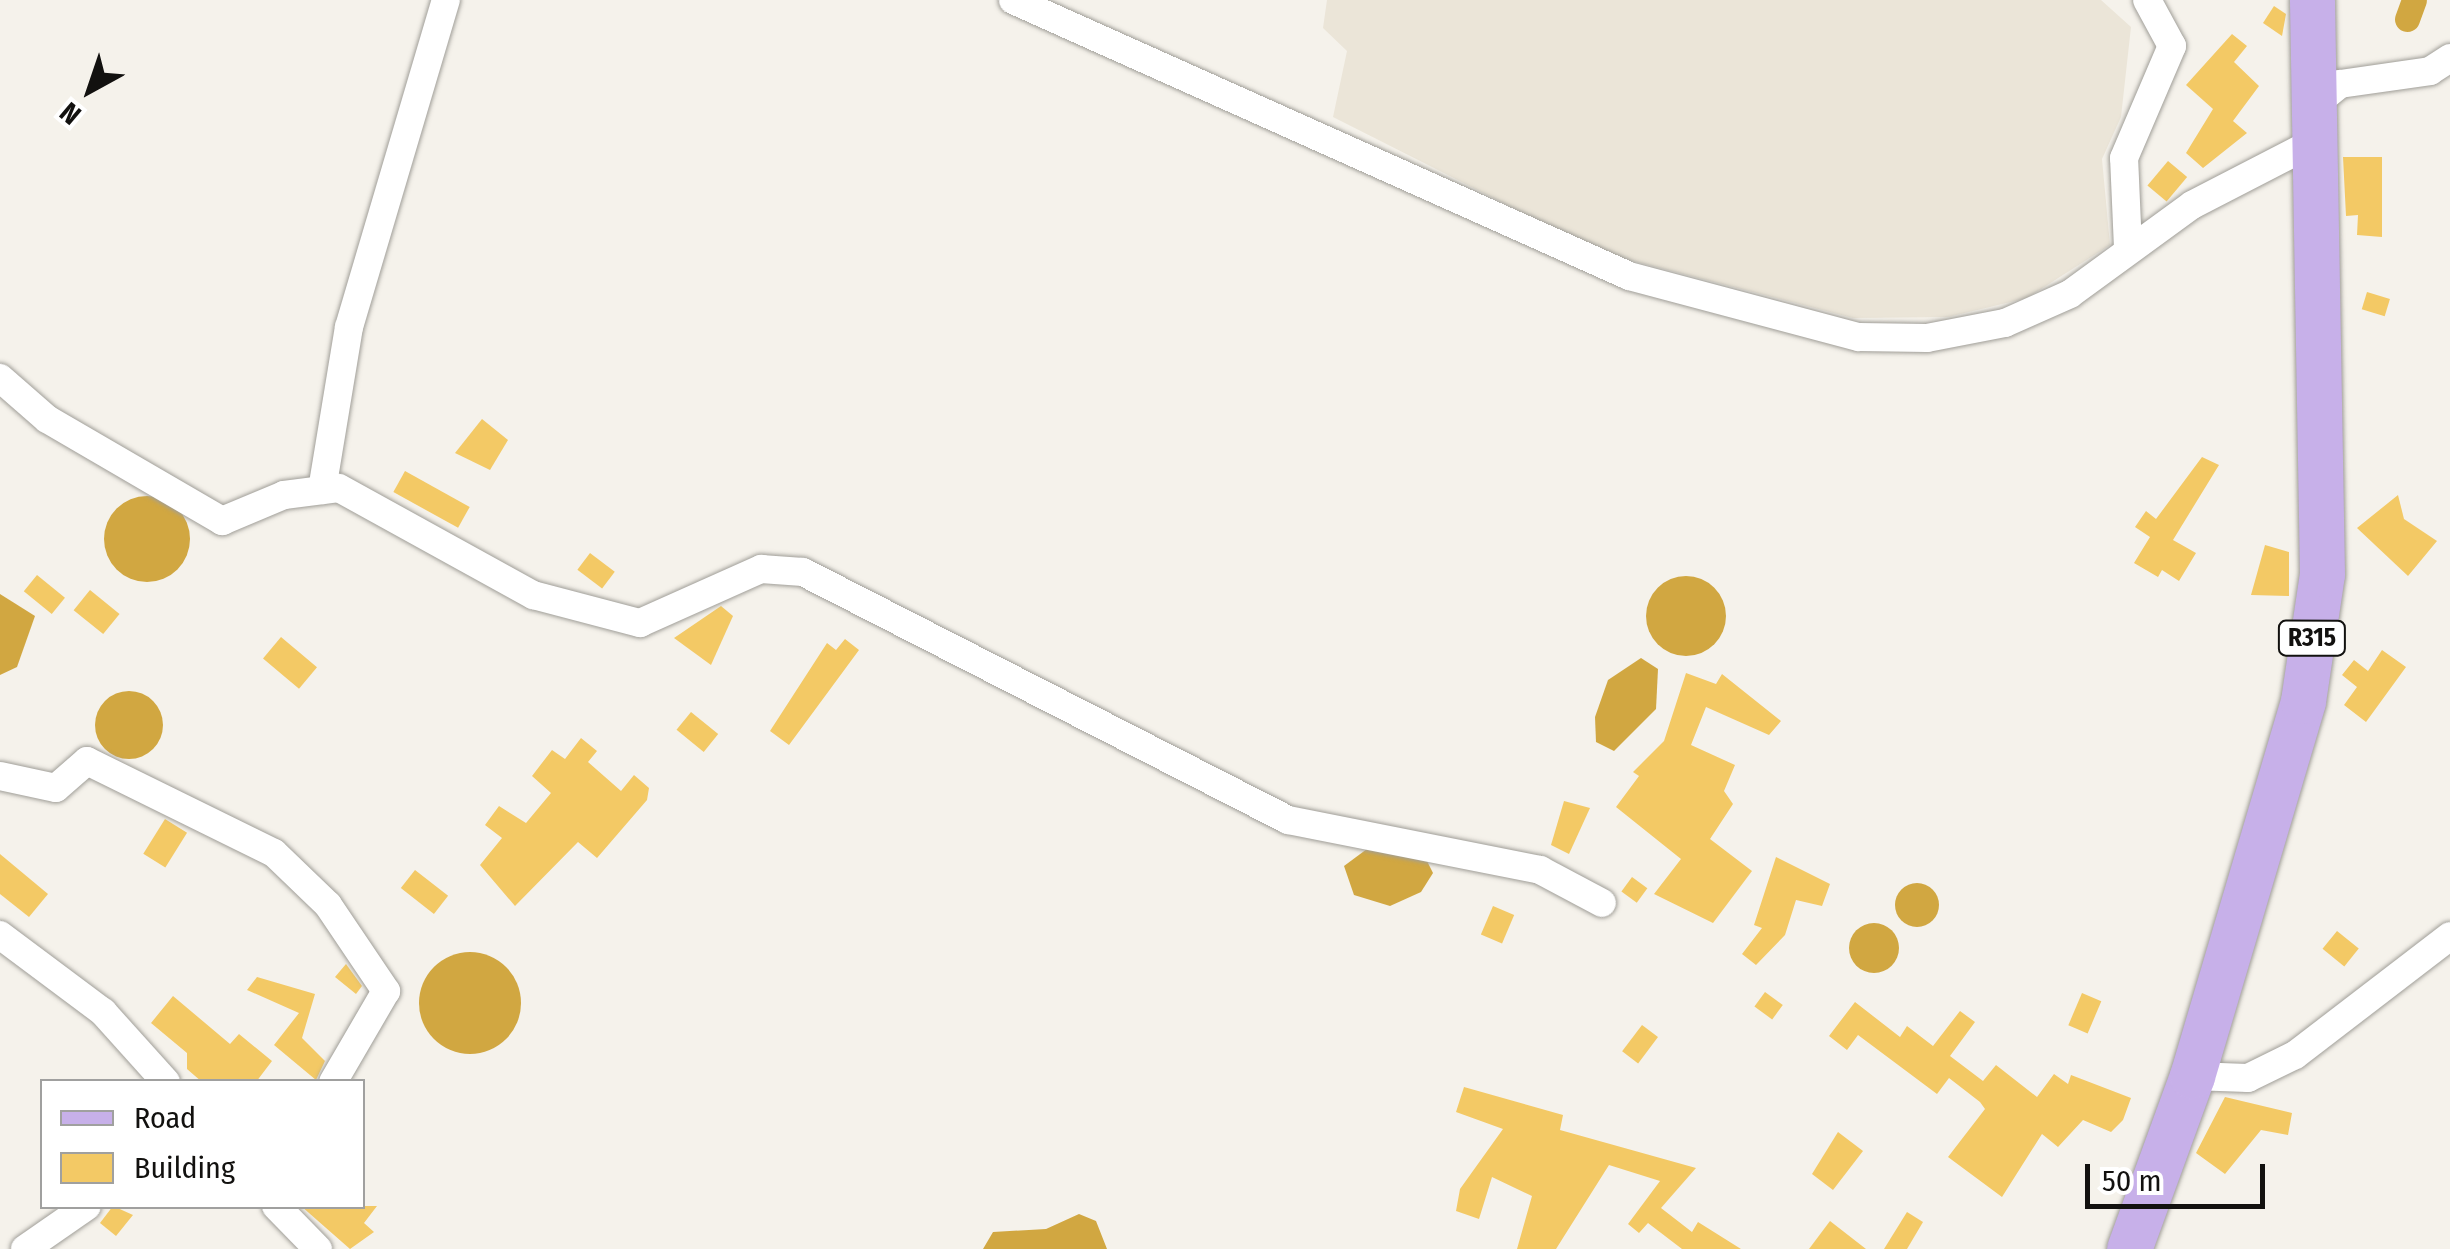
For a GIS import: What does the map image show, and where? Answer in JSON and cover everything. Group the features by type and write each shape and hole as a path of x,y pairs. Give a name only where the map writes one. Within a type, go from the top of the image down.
{"main road":[{"name":"R315","path":"2129,1249 2192,1076 2302,701 2322,574 2310,126 2312,0"}],"street":[{"path":"322,490 350,327 446,0"},
{"path":"1013,0 1629,276 1859,337 1928,338 2004,323 2070,294 2128,248 2310,126 2351,80 2430,71 2450,58"},
{"path":"2128,248 2124,158 2172,46 2147,0"},
{"path":"0,378 47,419 222,520 339,488 532,594 640,623 761,569 803,572 1288,820 1540,870 1602,903"},
{"path":"0,776 56,788 87,762 274,854 328,904 386,991 335,1079"},
{"path":"0,935 103,1012 163,1079"},
{"path":"2192,1076 2248,1078 2296,1055 2450,936"},
{"path":"25,1249 82,1209"},
{"path":"279,1209 318,1249"}],"shaded area":[{"path":"1327,0 2101,0 2131,27 2121,117 2102,159 2110,245 2027,298 1948,317 1853,318 1602,253 1333,117 1347,51 1323,28"},
{"path":"147,496 171,503 183,515 190,539 183,563 171,575 147,582 123,575 111,563 104,539 111,515 123,503"},
{"path":"1686,576 1701,579 1714,588 1723,601 1723,631 1714,644 1701,653 1686,656 1671,653 1658,644 1649,631 1646,616 1649,601 1658,588 1671,579"},
{"path":"0,594 35,616 17,667 0,675"},
{"path":"1641,658 1658,669 1656,709 1614,751 1596,742 1595,717 1608,680"},
{"path":"129,691 153,701 163,725 153,749 129,759 105,749 95,725 105,701"},
{"path":"1371,846 1427,861 1433,873 1421,892 1390,906 1354,895 1344,866"},
{"path":"1917,883 1933,889 1939,905 1933,921 1917,927 1901,921 1895,905 1901,889"},
{"path":"1874,923 1892,930 1899,948 1892,966 1874,973 1856,966 1849,948 1856,930"},
{"path":"470,952 490,956 506,967 517,983 521,1003 517,1023 506,1039 490,1050 470,1054 450,1050 434,1039 423,1023 419,1003 423,983 434,967 450,956"},
{"path":"1079,1214 1096,1221 1107,1249 983,1249 993,1232 1046,1229"}],"building":[{"path":"2274,6 2286,14 2282,36 2263,23"},
{"path":"2232,34 2247,46 2234,62 2259,86 2233,121 2247,133 2203,168 2186,153 2213,109 2186,85"},
{"path":"2343,157 2382,157 2382,237 2357,235 2358,215 2346,216"},
{"path":"2168,161 2187,177 2167,202 2147,186"},
{"path":"2367,292 2390,299 2385,316 2362,309"},
{"path":"482,419 508,440 490,470 455,453"},
{"path":"2202,457 2219,465 2173,540 2196,553 2179,581 2162,570 2158,577 2134,563 2150,537 2135,527 2146,511 2156,519"},
{"path":"405,471 470,507 458,528 393,492"},
{"path":"2398,495 2404,519 2437,541 2408,576 2357,528"},
{"path":"2265,545 2289,552 2289,596 2251,595"},
{"path":"590,553 615,572 602,588 577,570"},
{"path":"37,575 65,598 52,614 24,591"},
{"path":"90,590 120,614 103,634 74,610"},
{"path":"721,606 733,616 711,665 674,638"},
{"path":"281,637 317,667 299,689 263,658"},
{"path":"845,639 859,650 789,745 770,731 827,643 836,650"},
{"path":"2382,650 2406,667 2366,722 2344,705 2357,687 2342,675 2354,660 2368,671"},
{"path":"1686,673 1716,684 1722,674 1781,721 1769,735 1706,707 1691,745 1735,765 1724,791 1733,804 1710,839 1752,871 1713,923 1654,894 1681,859 1616,807 1639,776 1633,772 1664,741"},
{"path":"691,712 718,734 704,752 677,730"},
{"path":"581,738 597,751 588,762 621,791 634,775 649,788 647,800 597,858 578,842 515,906 480,865 502,838 485,825 499,806 526,823 551,793 532,776 552,750 565,759"},
{"path":"1564,801 1590,808 1569,854 1551,845"},
{"path":"165,819 187,833 165,868 143,854"},
{"path":"0,854 48,894 29,917 0,894"},
{"path":"1776,857 1830,884 1822,906 1796,900 1785,935 1756,965 1742,954 1762,928 1754,925"},
{"path":"415,870 448,896 434,914 401,888"},
{"path":"1632,877 1647,888 1637,903 1621,892"},
{"path":"1493,906 1514,915 1502,944 1481,935"},
{"path":"2337,931 2359,949 2344,966 2323,949"},
{"path":"346,964 362,986 356,994 335,977"},
{"path":"257,977 315,994 302,1038 325,1061 316,1079 274,1045 299,1013 247,990"},
{"path":"1765,992 1783,1005 1772,1019 1754,1007"},
{"path":"2082,993 2101,1001 2088,1033 2068,1025"},
{"path":"173,996 230,1044 239,1034 272,1061 258,1079 199,1079 187,1069 187,1053 151,1023"},
{"path":"1855,1002 1900,1037 1907,1026 1933,1046 1960,1011 1975,1022 1950,1056 1983,1081 1996,1065 2037,1097 2054,1074 2068,1084 2071,1075 2131,1098 2123,1120 2111,1132 2083,1120 2058,1147 2042,1134 2002,1197 1948,1157 1985,1109 1980,1102 1949,1078 1937,1094 1858,1035 1847,1050 1829,1036"},
{"path":"1642,1025 1658,1037 1638,1063 1622,1051"},
{"path":"1464,1087 1563,1115 1560,1130 1696,1168 1661,1208 1692,1232 1698,1222 1741,1249 1682,1249 1648,1223 1639,1233 1628,1224 1660,1181 1609,1165 1556,1249 1517,1249 1532,1196 1492,1177 1479,1219 1456,1211 1460,1189 1503,1129 1456,1112"},
{"path":"2225,1097 2292,1113 2288,1135 2261,1130 2225,1174 2196,1153"},
{"path":"1838,1132 1863,1151 1833,1190 1812,1174"},
{"path":"377,1206 364,1223 374,1232 350,1249 304,1209"},
{"path":"111,1209 133,1215 116,1236 100,1223"},
{"path":"1907,1212 1923,1222 1907,1249 1884,1249"},
{"path":"1830,1221 1866,1249 1809,1249"}],"waterway":[{"path":"2407,19 2414,0"}]}
